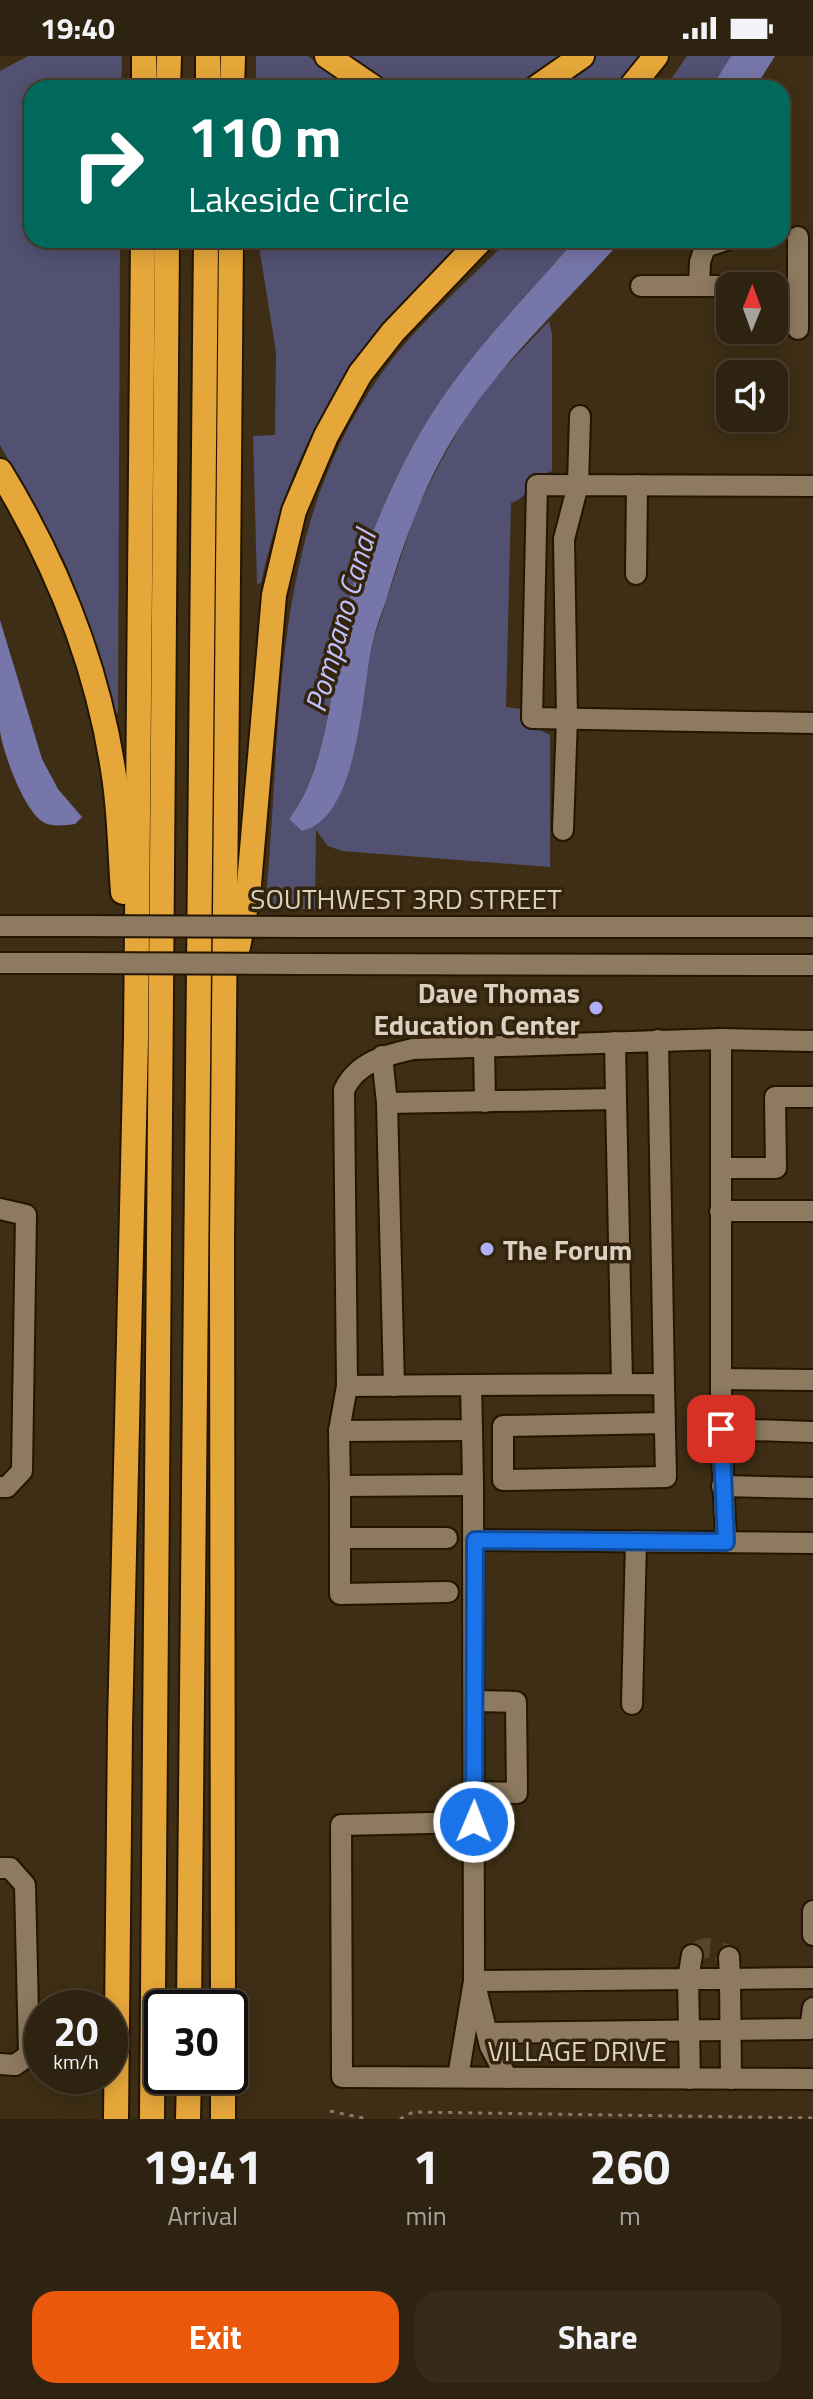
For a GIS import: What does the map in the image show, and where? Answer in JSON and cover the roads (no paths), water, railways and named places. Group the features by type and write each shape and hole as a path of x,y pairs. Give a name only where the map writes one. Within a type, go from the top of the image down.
{"highway":[{"path":"144,56 144,80"},
{"path":"168,80 169,56"},
{"path":"208,56 208,80"},
{"path":"232,80 233,56"},
{"path":"327,56 362,80"},
{"path":"548,80 582,56"},
{"path":"636,80 656,56"},
{"path":"116,2119 120,1726 136,1038 143,248"},
{"path":"151,2115 167,248"},
{"path":"189,1990 206,248"},
{"path":"223,1990 224,1021 231,248"},
{"path":"224,1021 248,896 274,595 290,522 326,436 360,374 402,322 473,248"},
{"path":"0,471 28,516 65,592 101,708 115,780 136,1038"},
{"path":"188,2119 189,2094"},
{"path":"223,2094 223,2119"}],"street":[{"path":"798,237 798,329"},
{"path":"699,286 700,262 705,248"},
{"path":"641,286 716,286"},
{"path":"563,830 567,718 564,539 578,485 580,416"},
{"path":"813,486 537,485 532,718 813,723"},
{"path":"636,574 637,485"},
{"name":"SOUTHWEST 3RD STREET","path":"0,926 813,927"},
{"path":"0,963 813,965"},
{"path":"721,1039 721,1429 726,1542"},
{"path":"658,1040 666,1477 503,1480 503,1426 665,1423"},
{"path":"448,1592 340,1594 339,1431 347,1386 344,1090 356,1072 382,1056 413,1049 658,1040 813,1041"},
{"path":"615,1042 622,1383"},
{"path":"484,1046 485,1102"},
{"path":"382,1056 387,1103 394,1386"},
{"path":"721,1168 776,1168 775,1097 813,1097"},
{"path":"387,1103 616,1099"},
{"path":"0,1209 26,1215 22,1471 7,1487 0,1487"},
{"path":"720,1211 813,1211"},
{"path":"721,1379 813,1380"},
{"path":"347,1386 664,1384"},
{"path":"458,2077 474,1981 475,1540 471,1385"},
{"path":"721,1429 813,1432"},
{"path":"339,1431 472,1430"},
{"path":"340,1486 473,1485"},
{"path":"722,1486 813,1488"},
{"path":"340,1538 447,1538"},
{"path":"475,1540 813,1543"},
{"path":"632,1704 636,1541"},
{"path":"475,1701 516,1702 517,1793 475,1792"},
{"name":"VILLAGE DRIVE","path":"474,1822 341,1825 342,2077 813,2079"},
{"path":"0,1868 10,1868 25,1885 29,2055 15,2065 0,2064"},
{"path":"813,1911 813,1935"},
{"path":"690,2079 688,1979 692,1955"},
{"path":"729,1957 731,2079"},
{"path":"474,1981 813,1978"},
{"path":"474,1981 494,2058 507,2078"},
{"path":"487,2033 810,2029 813,2008"}],"tunnel":[{"path":"692,1955 710,1948 729,1957"}],"place":[{"name":"Dave Thomas Education Center","path":"596,1008"},
{"name":"The Forum","path":"487,1249"}],"water label":[{"name":"Pompano Canal","path":"340,621"}]}
